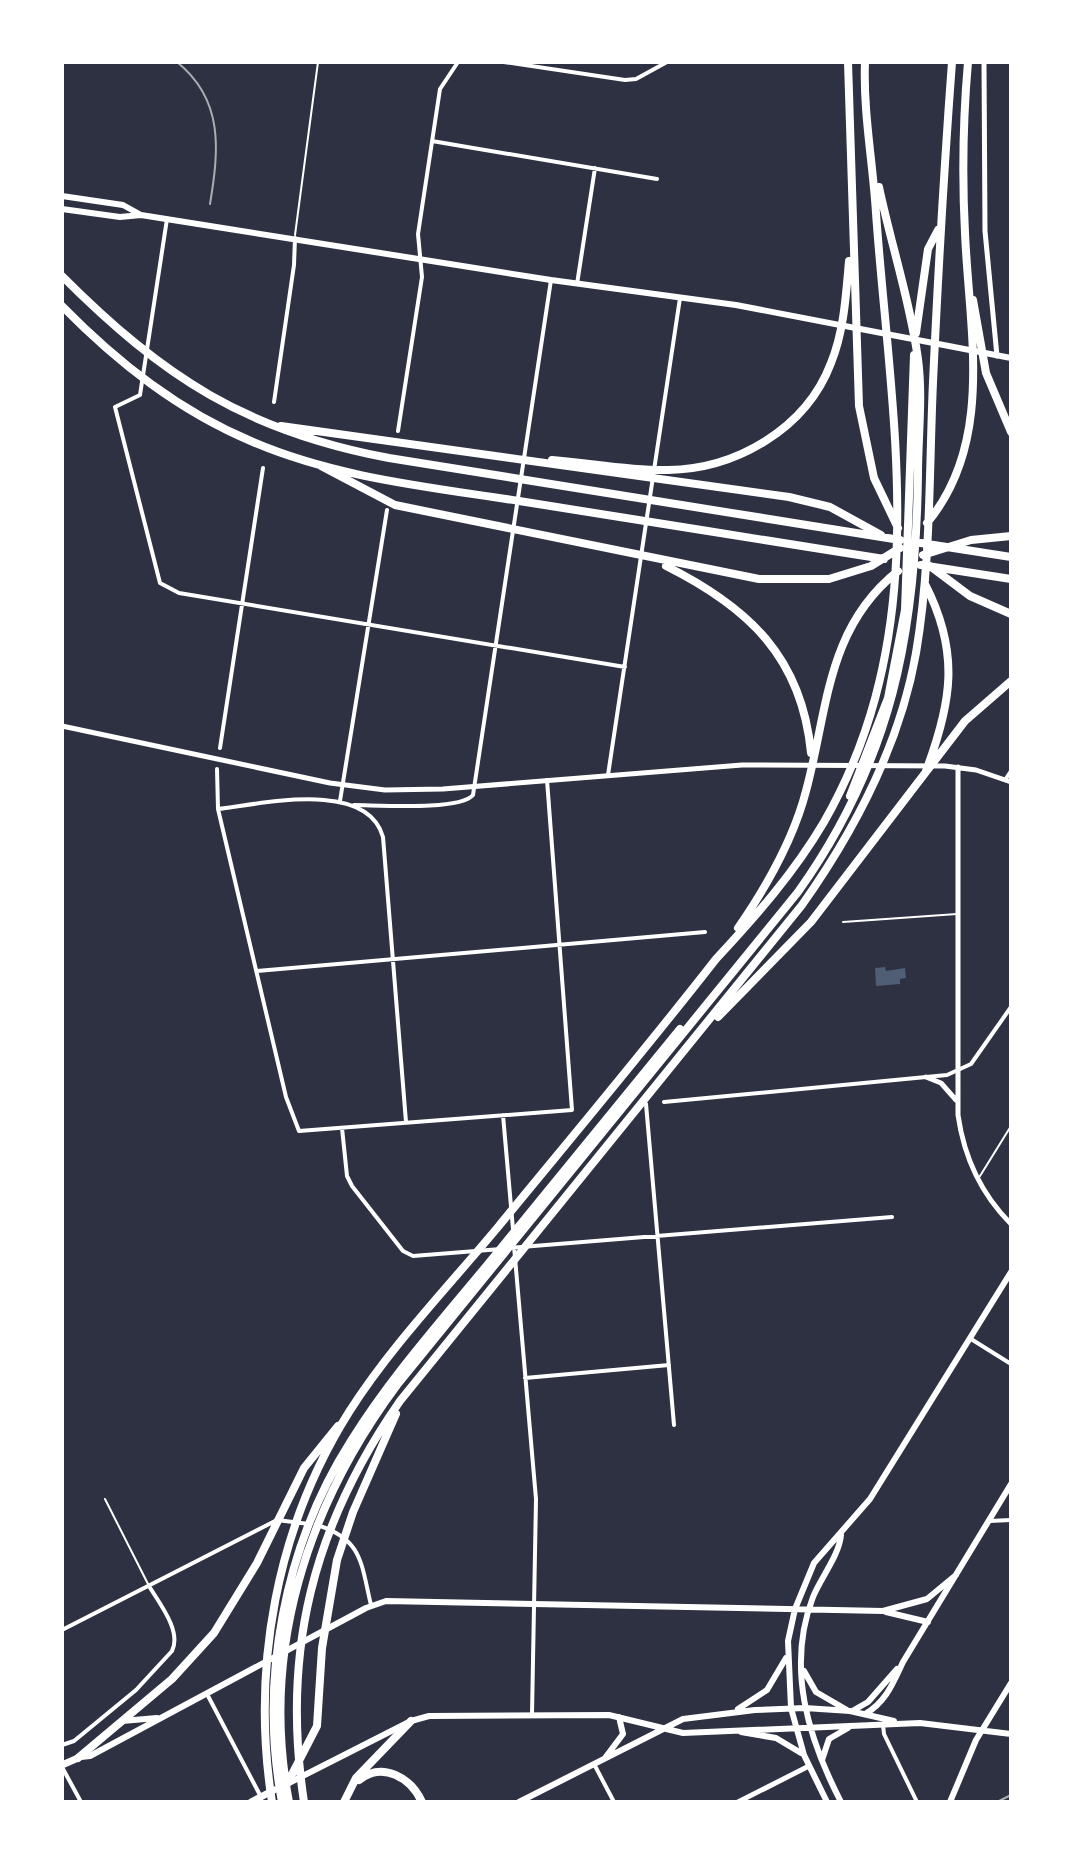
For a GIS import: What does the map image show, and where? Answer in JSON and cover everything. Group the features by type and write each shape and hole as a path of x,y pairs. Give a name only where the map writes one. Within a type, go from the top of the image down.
{"highway":[{"path":"848,62 859,406 865,447 889,515 913,549 955,586 1011,614"},
{"path":"78,1758 194,1656 229,1611 304,1468 716,959 780,887 824,821 861,742 885,658 897,589 898,487 865,62"},
{"path":"304,1802 295,1695 308,1599 338,1505 376,1435 400,1401 692,1043 828,868 872,787 905,700 920,626 939,227 952,62"},
{"path":"321,466 395,505 656,561 786,582 844,575 871,566 902,547 927,524 949,491 963,460 972,418 962,172 968,62"},
{"path":"872,155 915,341"},
{"path":"289,1802 280,1717 284,1654 299,1572 329,1493 364,1431 397,1385 806,871 834,828 871,749 895,669 905,610 915,341 928,249 939,227"},
{"path":"508,457 668,470 725,461 768,440 784,427 821,383 838,342 852,241"},
{"path":"966,264 986,373 1011,432"},
{"path":"62,276 120,333 166,369 214,399 263,423 320,443 389,458 1011,557"},
{"path":"62,306 111,353 179,403 253,442 321,466 393,481 1011,579"},
{"path":"263,423 800,499 841,511 879,533 895,547 924,583 945,636 949,660 947,709 926,771"},
{"path":"716,959 770,879 787,845 812,766 833,664 850,624 873,593 918,558 954,544 1011,536"},
{"path":"656,561 701,584 752,623 782,659 802,704 812,766"},
{"path":"692,1043 792,943 975,711 1011,681"},
{"path":"282,1802 274,1726 278,1643 303,1542 332,1474 357,1431 403,1368 642,1080"},
{"path":"287,1784 317,1726 322,1663 337,1560 400,1401"},
{"path":"272,1802 264,1705 272,1614 303,1507 349,1412"},
{"path":"345,1799 356,1778 411,1721"},
{"path":"345,1799 365,1775 385,1772 403,1778 422,1802"}],"main road":[{"path":"62,196 123,205 141,215"},
{"path":"62,209 120,217 141,215 577,284 680,296 1011,358"},
{"path":"841,1802 823,1768 808,1727 801,1650 809,1610 841,1535 891,1468 1011,1272"},
{"path":"865,1714 882,1702 1011,1484"},
{"path":"827,1802 804,1755 795,1727 787,1654 795,1609 814,1563 841,1535"},
{"path":"883,1611 927,1599 956,1575"},
{"path":"62,1766 90,1756 371,1605 386,1601 883,1611 928,1622"},
{"path":"730,1712 749,1705 767,1690 787,1654"},
{"path":"850,1711 868,1702 903,1662"},
{"path":"802,1668 816,1692 850,1711"},
{"path":"950,1802 965,1761 1011,1683"},
{"path":"519,1802 683,1719 730,1712 805,1708 850,1711 883,1722"},
{"path":"122,1721 144,1722 172,1714"},
{"path":"251,1802 411,1721 429,1716 619,1717 662,1731 683,1733 883,1722 1011,1734"},
{"path":"604,1760 623,1734 619,1717"},
{"path":"823,1768 823,1751 829,1739 852,1726"},
{"path":"730,1729 776,1738 804,1755"}],"street":[{"path":"398,431 422,277 418,234 432,141 442,82 458,62"},
{"path":"504,62 625,80 636,79 667,62"},
{"path":"984,62 985,231 997,356"},
{"path":"432,141 657,179"},
{"path":"577,284 595,168"},
{"path":"167,219 140,395 115,407 157,574 166,588 242,604 625,667"},
{"path":"274,402 294,265 295,238"},
{"path":"354,805 465,801 473,795 551,280"},
{"path":"608,775 680,296"},
{"path":"220,748 263,468"},
{"path":"340,801 387,510"},
{"path":"62,726 358,788 466,787 784,765 958,767 1008,781 1011,771"},
{"path":"958,767 956,1100 963,1147 977,1180 1011,1224"},
{"path":"217,769 218,809 286,1097 299,1131 572,1110 547,780"},
{"path":"218,809 298,800 340,801 354,805 374,818 383,837 406,1122"},
{"path":"257,971 705,932"},
{"path":"664,1102 956,1072 980,1054 1011,1007"},
{"path":"926,1077 941,1083 956,1100"},
{"path":"646,1104 674,1425"},
{"path":"503,1115 536,1503 532,1715"},
{"path":"342,1128 347,1176 352,1186 403,1251 413,1256 892,1217"},
{"path":"971,1339 1011,1364"},
{"path":"525,1378 669,1365"},
{"path":"62,1630 277,1520 336,1531 350,1542 358,1551 371,1605"},
{"path":"988,1521 1011,1520"},
{"path":"62,1745 74,1741 136,1690 172,1651 175,1644 172,1629 149,1586"},
{"path":"207,1694 261,1797"},
{"path":"883,1722 884,1734 917,1802"},
{"path":"594,1764 614,1802"},
{"path":"62,1766 81,1802"},
{"path":"738,1802 809,1766"}],"lane":[{"path":"295,238 318,62"},
{"path":"843,922 957,914"},
{"path":"977,1180 1011,1126"},
{"path":"105,1499 149,1586"}],"water":[{"path":"885,967 886,971 905,968 906,978 900,979 900,984 876,986 875,968"}],"tram line":[{"path":"997,1802 1011,1795"}],"railway":[{"path":"177,62 192,77 210,109 216,145 210,204"}]}
